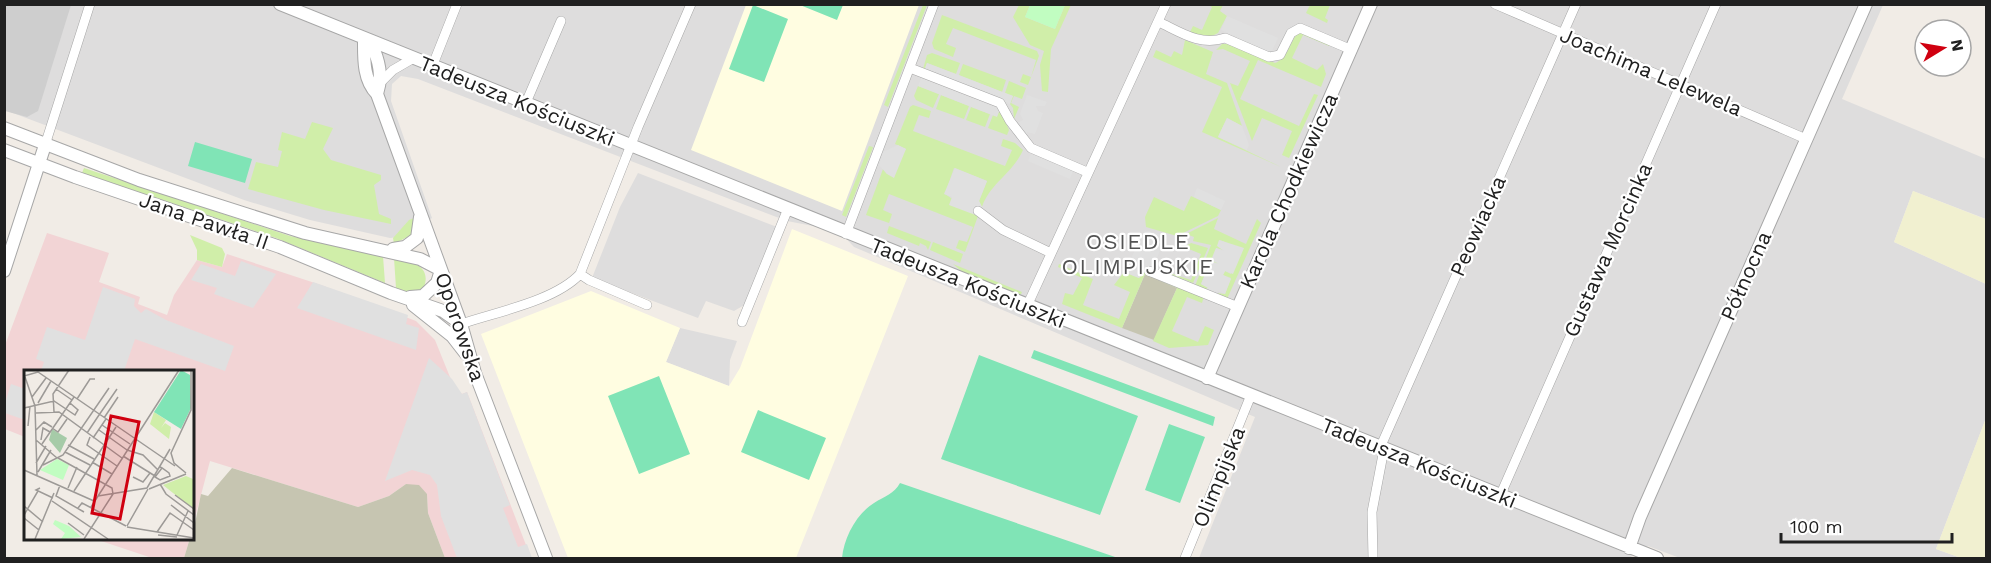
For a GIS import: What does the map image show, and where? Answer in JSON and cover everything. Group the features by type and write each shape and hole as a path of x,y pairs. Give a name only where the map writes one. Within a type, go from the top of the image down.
{"street":[{"path":"4,271 90,4"},
{"name":"Tadeusza Kościuszki","path":"280,4 787,211 1500,496 1627,553 1657,558"},
{"path":"432,67 457,4"},
{"path":"460,324 540,298 573,281 580,274 630,147 692,4"},
{"path":"846,234 934,4"},
{"path":"1028,306 1087,172 1166,4"},
{"name":"Karola Chodkiewicza","path":"1206,378 1371,4"},
{"name":"Joachima Lelewela","path":"1495,4 1806,139"},
{"name":"Peowiacka","path":"1373,558 1372,512 1382,448 1576,4"},
{"name":"Gustawa Morcinka","path":"1500,496 1716,4"},
{"name":"Północna","path":"1627,553 1640,517 1866,4"},
{"path":"525,105 561,21"},
{"path":"1159,22 1201,41 1212,42 1225,38 1269,57 1280,55 1291,33 1300,28 1352,50"},
{"name":"Oporowska","path":"368,41 367,76 378,89 475,373 546,558"},
{"path":"378,89 393,70 412,59"},
{"path":"910,68 1000,104 1013,126 1031,147 1087,172"},
{"name":"Jana Pawła II","path":"4,128 46,142 139,180 305,233 389,250 420,259 441,270"},
{"name":"Jana Pawła II","path":"4,150 38,164 250,236 443,311 460,324"},
{"path":"742,322 787,211"},
{"path":"978,211 1003,230 1051,253"},
{"path":"389,250 405,247 417,238 421,227 420,212"},
{"path":"403,297 423,296 437,283 441,270"},
{"path":"1149,271 1238,307"},
{"path":"580,274 646,305"},
{"name":"Jana Pawła II","path":"403,297 452,336 462,347 475,373"},
{"name":"Olimpijska","path":"1185,558 1251,395"}],"shaded area":[{"path":"5,4 71,5 38,111 27,117 5,111"},
{"path":"4,5 1883,5 1842,99 1986,159 1986,219 1913,191 1894,242 1986,284 1986,418 1936,549 1961,558 1680,558 1648,546 1629,558 1199,558 1255,417 854,247 839,231 787,221 418,79 401,76 392,84 391,101 432,218 405,236 390,238 310,220 244,200 5,110"},
{"path":"746,5 919,5 842,211 691,150"},
{"path":"1227,16 1278,38 1271,53 1221,30"},
{"path":"927,63 1013,96 1010,104 924,71"},
{"path":"921,78 1000,109 997,117 918,86"},
{"path":"1027,95 1047,102 1045,106 1036,106 1038,111 1043,113 1035,134 1027,132 1027,135 1017,123 1023,120 1020,114"},
{"path":"1227,118 1242,126 1249,145 1247,150 1218,137"},
{"path":"898,145 906,149 894,178 879,165 883,152"},
{"path":"1031,154 1073,171 1070,179 1028,161"},
{"path":"955,168 987,181 979,201 982,207 978,216 949,205 952,197 944,194"},
{"path":"638,173 777,227 746,304 734,311 706,301 698,318 592,278 620,207"},
{"path":"1197,188 1225,201 1221,210 1194,197"},
{"path":"1913,191 1985,219 1986,217 1986,284 1894,242"},
{"path":"792,229 908,276 796,558 568,558 481,334 591,291 680,328 666,362 729,386 740,368"},
{"path":"1145,230 1166,236 1150,275 1143,272 1139,278 1124,272"},
{"path":"47,233 109,253 99,282 140,297 138,304 167,315 174,295 197,260 222,267 227,254 321,285 416,321 435,340 454,387 462,394 467,392 531,558 445,558 428,513 427,494 406,484 389,496 358,507 210,461 194,521 194,370 24,370 24,437 5,429 4,348"},
{"path":"1219,240 1244,248 1233,274 1225,271 1223,275 1231,279 1225,294 1217,291 1219,296 1204,290 1208,288 1201,284 1211,261 1219,264 1211,260 1216,248 1224,251 1217,246"},
{"path":"241,261 276,274 253,308 214,294 217,288 191,280 201,264 235,276"},
{"path":"1145,274 1177,288 1154,340 1122,328"},
{"path":"313,282 408,315 406,324 419,328 416,350 297,308"},
{"path":"103,287 135,299 134,306 141,313 146,309 166,320 234,346 225,371 135,339 124,370 41,370 44,362 36,359 47,327 85,340"},
{"path":"680,328 737,341 730,360 729,386 666,362"},
{"path":"429,358 452,379 462,394 467,392 510,505 503,508 518,547 527,544 532,558 457,558 441,516 437,485 430,475 412,470 385,481"},
{"path":"11,384 24,389 24,420 5,413 5,403"},
{"path":"1986,418 1986,558 1961,558 1936,549"},
{"path":"232,468 358,507 389,496 406,484 419,485 427,494 428,513 445,558 184,558 190,539 194,539 201,494 208,496"},
{"path":"95,539 190,539 184,558 152,558"}],"green space":[{"path":"753,5 788,19 764,82 729,69"},
{"path":"800,5 843,5 837,20"},
{"path":"923,5 927,5 888,107 884,105"},
{"path":"1019,5 1030,5 1025,17 1055,29 1065,5 1071,5 1051,49 1048,92 1042,91 1040,65 1044,51 1030,45 1013,17"},
{"path":"1030,5 1065,5 1055,29 1025,17"},
{"path":"1208,5 1223,5 1220,11 1227,16 1218,33 1208,38 1190,32 1193,26 1202,30 1212,7"},
{"path":"1310,5 1330,5 1325,18 1328,20 1327,23 1306,13"},
{"path":"942,15 1037,51 1039,56 1028,85 1020,82 1023,74 1031,77 1036,60 953,28 946,44 956,48 953,57 934,49 932,43"},
{"path":"1299,32 1331,44 1329,46 1303,35 1292,58 1317,70 1323,64 1326,74 1321,87 1258,60 1240,99 1299,126 1314,94 1318,95 1289,158 1282,155 1292,131 1262,118 1252,141 1230,83 1238,86 1250,61 1223,49 1216,50 1222,44 1229,44 1275,63 1280,61"},
{"path":"1185,40 1213,52 1206,74 1227,83 1242,126 1227,118 1218,137 1281,167 1202,132 1222,87 1153,57 1156,50 1171,57 1174,51 1182,55"},
{"path":"932,53 960,63 956,74 927,63 924,71 927,55"},
{"path":"963,64 1006,80 1002,92 959,75"},
{"path":"1009,81 1026,88 1022,99 1014,96 1011,103 1019,107 1014,119 1013,108 1010,104 1013,96 1005,93"},
{"path":"918,86 939,94 933,108 916,100 914,96"},
{"path":"941,95 969,106 964,119 936,109"},
{"path":"913,105 931,111 929,118 919,115 913,131 1005,166 1012,150 1001,146 1003,139 1015,143 1023,150 1014,165 990,191 982,207 979,201 987,181 954,168 945,194 978,216 965,252 956,248 959,240 967,242 973,227 889,194 883,210 892,214 889,223 866,215 883,169 887,174 906,149 895,144 910,107"},
{"path":"971,107 990,114 985,127 966,120"},
{"path":"1000,109 1009,130 1007,135 988,128 993,115 997,116"},
{"path":"312,122 333,128 323,149 331,160 381,175 381,180 374,185 379,214 391,219 391,224 324,210 248,189 256,162 278,167 282,151 278,150 282,132 305,139"},
{"path":"195,142 252,159 245,183 188,166"},
{"path":"869,146 873,147 846,217 842,215"},
{"path":"84,168 290,236 383,256 385,283 276,238 82,173"},
{"path":"1191,196 1221,210 1218,216 1177,236 1146,227 1145,217 1154,197 1184,211"},
{"path":"414,218 411,235 394,244 393,238 409,220"},
{"path":"1218,218 1214,229 1246,244 1257,219 1261,223 1227,299 1217,293 1225,294 1231,278 1223,275 1225,271 1231,274 1227,243 1220,240 1224,250 1216,248 1219,264 1210,262 1201,284 1209,288 1204,290 1195,286 1211,245 1193,241 1194,237 1186,234"},
{"path":"889,226 931,242 928,250 920,243 919,246 887,233"},
{"path":"190,235 222,248 225,254 222,267 197,260 197,250"},
{"path":"933,242 963,254 960,263 930,250"},
{"path":"1191,243 1208,248 1193,283 1157,269 1191,280 1201,254 1184,247"},
{"path":"394,258 413,263 422,269 426,280 421,290 407,292 396,288"},
{"path":"953,264 1022,292 1020,296 966,275"},
{"path":"1059,264 1093,279 1083,305 1119,319 1130,292 1114,285 1124,272 1139,278 1144,272 1204,296 1202,303 1187,297 1172,331 1198,342 1205,326 1214,330 1208,345 1169,348 1153,341 1177,288 1145,274 1122,328 1062,304 1065,293 1073,295 1082,278 1058,267"},
{"path":"1034,350 1215,417 1213,426 1031,358"},
{"path":"979,355 1138,416 1100,515 941,459"},
{"path":"659,376 690,454 639,474 608,396"},
{"path":"758,410 826,438 809,480 741,452"},
{"path":"1169,424 1205,437 1180,503 1145,490"},
{"path":"900,483 1118,558 842,558 845,543 856,520"}],"district":[{"name":"OSIEDLE OLIMPIJSKIE","path":"1138,254"}]}
